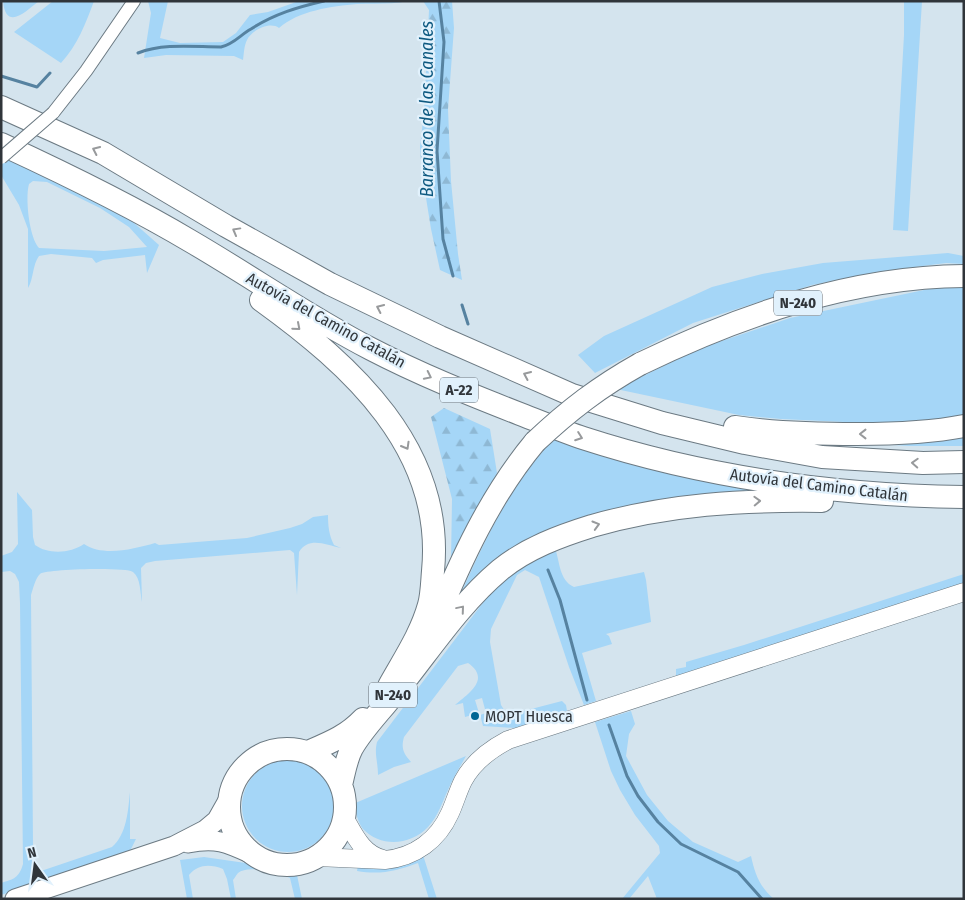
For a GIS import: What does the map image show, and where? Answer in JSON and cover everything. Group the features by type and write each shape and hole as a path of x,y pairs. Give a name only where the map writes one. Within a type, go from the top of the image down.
{"highway":[{"name":"Autovía del Camino Catalán","path":"1,107 103,153 226,226 330,284 572,395 662,423 745,443 822,457 923,463 964,462"},
{"name":"Autovía del Camino Catalán","path":"1,144 116,199 191,241 278,295 370,348 453,388 582,438 650,458 765,481 868,493 964,498"},
{"path":"1,148 110,205 250,291 292,322 334,359 380,406 416,463 427,492 435,549 430,602 421,630 394,688"},
{"name":"N-240","path":"345,744 359,736 430,637 480,526 506,479 535,442 565,414 597,390 640,364 683,343 721,328 765,313 849,289 898,280 964,276"},
{"path":"572,395 677,419 756,430 831,434 895,434 943,430 964,426"},
{"path":"394,688 460,609 501,570 536,548 577,531 662,509 726,502 775,500 902,502 964,498"},
{"path":"345,744 341,785 345,806 344,817 339,833 330,846 317,857 302,863 285,865 269,862 254,855 244,846 236,835 229,810 230,797 235,783 243,770 254,760 267,753 282,750 308,752 345,744"},
{"path":"308,752 324,762 334,772 341,785"}],"main road":[{"path":"174,846 205,830 217,820 230,797"},
{"path":"15,899 174,846 206,839 227,842 254,855"}],"street":[{"path":"1,158 52,113 86,71 134,1"},
{"path":"317,857 386,860 419,850 436,836 444,826 463,780 471,769 488,752 508,740 964,592"},
{"path":"344,817 355,837 369,854 386,860"}],"green space":[{"path":"3,1 39,1 23,14 12,17 5,10"},
{"path":"53,1 94,1 76,42 61,63 14,32"},
{"path":"148,1 168,1 160,38 180,43 223,42 236,33 250,15 268,12 299,1 408,1 337,6 305,13 279,28 266,26 249,36 243,60 234,56 166,55 144,58 151,13"},
{"path":"423,1 452,1 454,28 448,109 451,181 462,280 440,270 422,173 420,147 424,112 429,10"},
{"path":"904,1 922,1 908,231 893,230 904,35"},
{"path":"1,154 108,200 159,245 147,273 145,255 103,260 96,263 92,258 51,254 39,256 28,288 28,229 19,205 1,175","holes":["33,181 47,182 100,208 129,227 147,247 104,251 39,248 30,227 28,190 29,184"]},
{"path":"948,253 964,256 964,264 946,263 877,272 812,285 693,323 595,373 578,355 604,336 712,287 762,274 823,263"},
{"path":"948,285 964,287 964,415 961,417 887,424 781,419 739,415 616,389 701,348 790,318"},
{"path":"444,408 490,429 497,473 451,561 452,499 431,417"},
{"path":"555,437 801,494 622,509 561,524 522,543 459,598 481,550 506,503 529,468"},
{"path":"964,437 964,446 909,446 845,442"},
{"path":"17,492 32,510 35,545 47,550 60,552 84,544 100,550 119,551 155,543 159,545 247,538 290,528 302,524 313,517 328,515 332,541 334,545 341,548 318,543 308,544 303,547 299,552 297,595 294,553 290,550 146,563 141,568 142,602 136,575 127,570 86,569 40,574 35,581 31,595 33,846 36,869 41,871 112,847 124,829 130,792 130,839 136,839 131,849 124,855 1,895 1,883 15,877 20,872 23,864 19,582 15,574 10,571 1,572 1,556 12,552 18,544"},
{"path":"555,548 565,580 574,587 644,572 651,622 606,634 609,636 612,644 582,653 596,701 584,705 569,667 539,577 525,570 517,575 491,629 490,642 501,705 506,713 512,714 562,701 566,705 567,711 516,728 483,726 480,715 486,713 482,698 475,700 479,713 465,717 463,703 455,705 471,691 478,680 475,669 468,663 458,666 404,737 403,750 411,762 394,767 378,775 377,742 485,600 510,573"},
{"path":"964,574 964,584 676,676 676,669 686,667 686,662"},
{"path":"631,711 635,724 629,734 626,756 647,795 668,821 693,842 738,862 751,856 758,879 774,899 657,899 648,876 629,899 622,899 660,853 659,846 635,815 620,790 611,771 595,722"},
{"path":"466,756 437,814 421,833 405,841 396,842 378,839 361,827 353,804"},
{"path":"288,760 305,764 320,774 330,789 334,806 330,823 320,838 305,848 288,852 271,848 256,838 246,823 242,806 246,789 256,774 271,764"},
{"path":"423,855 437,899 429,899 418,863 403,868 373,873 357,871 358,865"},
{"path":"204,857 286,869 302,868 297,875 302,899 295,899 290,878 271,872 249,869 238,873 233,880 236,899 231,899 223,869 204,866 196,869 189,875 193,899 187,899 180,860"}],"waterway":[{"path":"138,53 169,47 221,47 230,44 247,31 277,15 324,1"},
{"name":"Barranco de las Canales","path":"439,1 444,42 437,151 443,239 453,276"},
{"path":"1,76 37,87 50,73"},
{"name":"Barranco de las Canales","path":"462,305 468,324"},
{"name":"Barranco de las Canales","path":"548,570 560,600 587,700"},
{"name":"Barranco de las Canales","path":"609,725 627,776 638,796 658,822 681,844 738,872 762,899"}],"place":[{"name":"MOPT Huesca","path":"475,716"}]}
